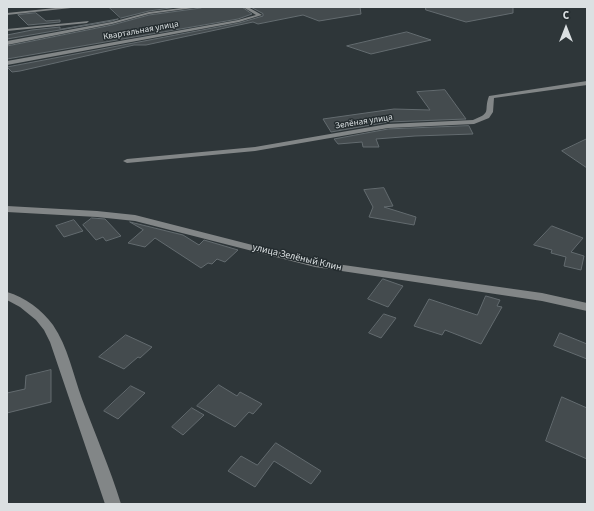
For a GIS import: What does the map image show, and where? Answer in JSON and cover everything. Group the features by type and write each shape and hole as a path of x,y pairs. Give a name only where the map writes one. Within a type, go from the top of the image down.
{"street":[{"path":"7,14 78,7"},
{"path":"7,43 124,20 149,13 199,7"},
{"name":"Квартальная улица","path":"7,63 239,21 260,15 245,7"},
{"path":"7,30 124,20"},
{"name":"Зелёная улица","path":"127,161 255,149 388,126 474,122 487,117 490,112 491,98 587,83"},
{"name":"улица Зелёный Клин","path":"7,209 69,212 135,218 315,264 542,297 587,307"},
{"path":"7,296 38,316 48,326 56,339 76,399 106,476 113,504"}],"building":[{"path":"109,7 177,7 149,11 121,18"},
{"path":"202,7 242,7 252,14 238,19 7,59 7,46 112,25 149,15"},
{"path":"251,7 360,7 361,14 319,21 303,15 258,24 253,22 146,45 134,45 20,71 12,72 7,67 239,23 263,16 263,14"},
{"path":"426,7 513,7 513,13 466,22 426,10"},
{"path":"36,13 46,21 60,20 60,22 28,25 18,15"},
{"path":"118,19 7,39 7,35 32,30 60,27 60,29"},
{"path":"407,32 431,40 371,54 347,46"},
{"path":"445,90 466,119 388,122 331,132 323,119 394,109 430,110 417,92"},
{"path":"469,126 473,134 376,139 379,147 363,147 362,142 338,144 334,139 388,129"},
{"path":"587,139 587,168 562,151"},
{"path":"384,188 393,206 384,207 416,217 414,225 369,217 373,207 364,190"},
{"path":"92,218 105,219 121,236 106,241 103,237 96,240 83,225"},
{"path":"74,220 83,231 64,237 56,226"},
{"path":"130,222 183,235 199,245 204,240 238,250 225,262 217,259 212,264 208,263 201,268 155,238 145,247 128,243 143,230"},
{"path":"552,226 583,238 571,252 584,256 581,270 564,266 566,257 551,253 552,250 534,245"},
{"path":"383,279 403,286 388,307 368,299"},
{"path":"486,296 500,300 497,306 502,307 481,344 445,330 442,335 414,326 429,299 477,315"},
{"path":"384,314 396,318 381,338 369,333"},
{"path":"560,333 587,344 587,359 554,346"},
{"path":"126,335 152,347 140,358 138,357 124,369 99,357"},
{"path":"51,370 51,402 7,413 7,393 25,389 26,376"},
{"path":"219,385 237,396 240,392 262,404 253,414 249,412 235,427 197,406"},
{"path":"131,386 145,393 118,419 104,411"},
{"path":"562,397 587,408 587,459 546,441"},
{"path":"192,408 204,415 183,435 172,427"},
{"path":"276,443 321,471 311,484 274,461 255,487 228,471 241,456 257,465"}]}
